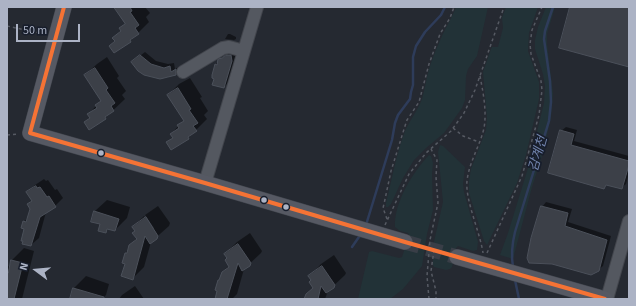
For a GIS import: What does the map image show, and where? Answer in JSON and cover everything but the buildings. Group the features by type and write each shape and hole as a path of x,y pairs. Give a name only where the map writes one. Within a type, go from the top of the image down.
{"main road":[{"path":"64,7 30,133 205,182 405,242"},
{"path":"457,256 483,261 499,269 606,299"}],"street":[{"path":"205,182 257,7"},
{"path":"183,72 223,48 244,50"},
{"path":"606,299 629,221"}],"path":[{"path":"388,219 383,208 391,171 405,126 407,120 419,102 429,64 440,34 450,18 454,7"},
{"path":"376,234 388,219 409,174 415,165 454,128 464,113 470,101 504,7"},
{"path":"483,261 522,176 539,115 542,90 541,81 531,54 530,44 532,30 542,7"},
{"path":"7,26 56,37"},
{"path":"480,74 485,120 480,142 471,166 467,188 481,240 483,261"},
{"path":"454,128 463,136 480,142"},
{"path":"428,299 427,276 431,233 438,203 436,177 437,160 432,149"},
{"path":"434,250 431,270 436,299"}],"shaded area":[{"path":"456,7 488,7 477,56 468,69 466,76 465,100 462,108 444,133 414,160 403,178 391,204 386,207 394,167 405,131 422,99 428,73 434,56"},
{"path":"506,7 538,7 529,33 528,51 539,82 539,99 526,155 517,183 487,245 484,241 469,193 469,181 471,169 486,130 487,118 483,72 492,47 498,47 503,28 502,18"},
{"path":"546,7 555,7 547,34 553,94 551,117 543,153 532,187 513,259 500,255 528,168 544,103 545,86 543,74 535,49 535,40 538,27"},
{"path":"440,145 443,146 465,167 463,184 464,192 478,242 477,250 473,251 458,246 456,248 452,267 446,270 434,267 433,265 433,246 443,202 438,152"},
{"path":"429,155 431,156 433,163 433,210 427,234 422,266 403,289 390,299 358,299 369,252 372,251 399,258 402,257 409,236 408,233 400,231 395,227 398,208 401,198 411,179"}],"waterway":[{"path":"366,225 392,140 395,123 398,115 410,99 413,85 413,57 416,46 425,32 441,15 445,7"},
{"name":"감계천","path":"513,267 512,250 515,232 549,121 551,102 550,81 544,39 545,31 553,7"},
{"path":"352,247 361,234"},
{"name":"감계천","path":"515,280 519,299"}],"tunnel":[{"path":"405,242 457,257"}],"transit line":[{"path":"64,7 30,133 605,299"}]}
